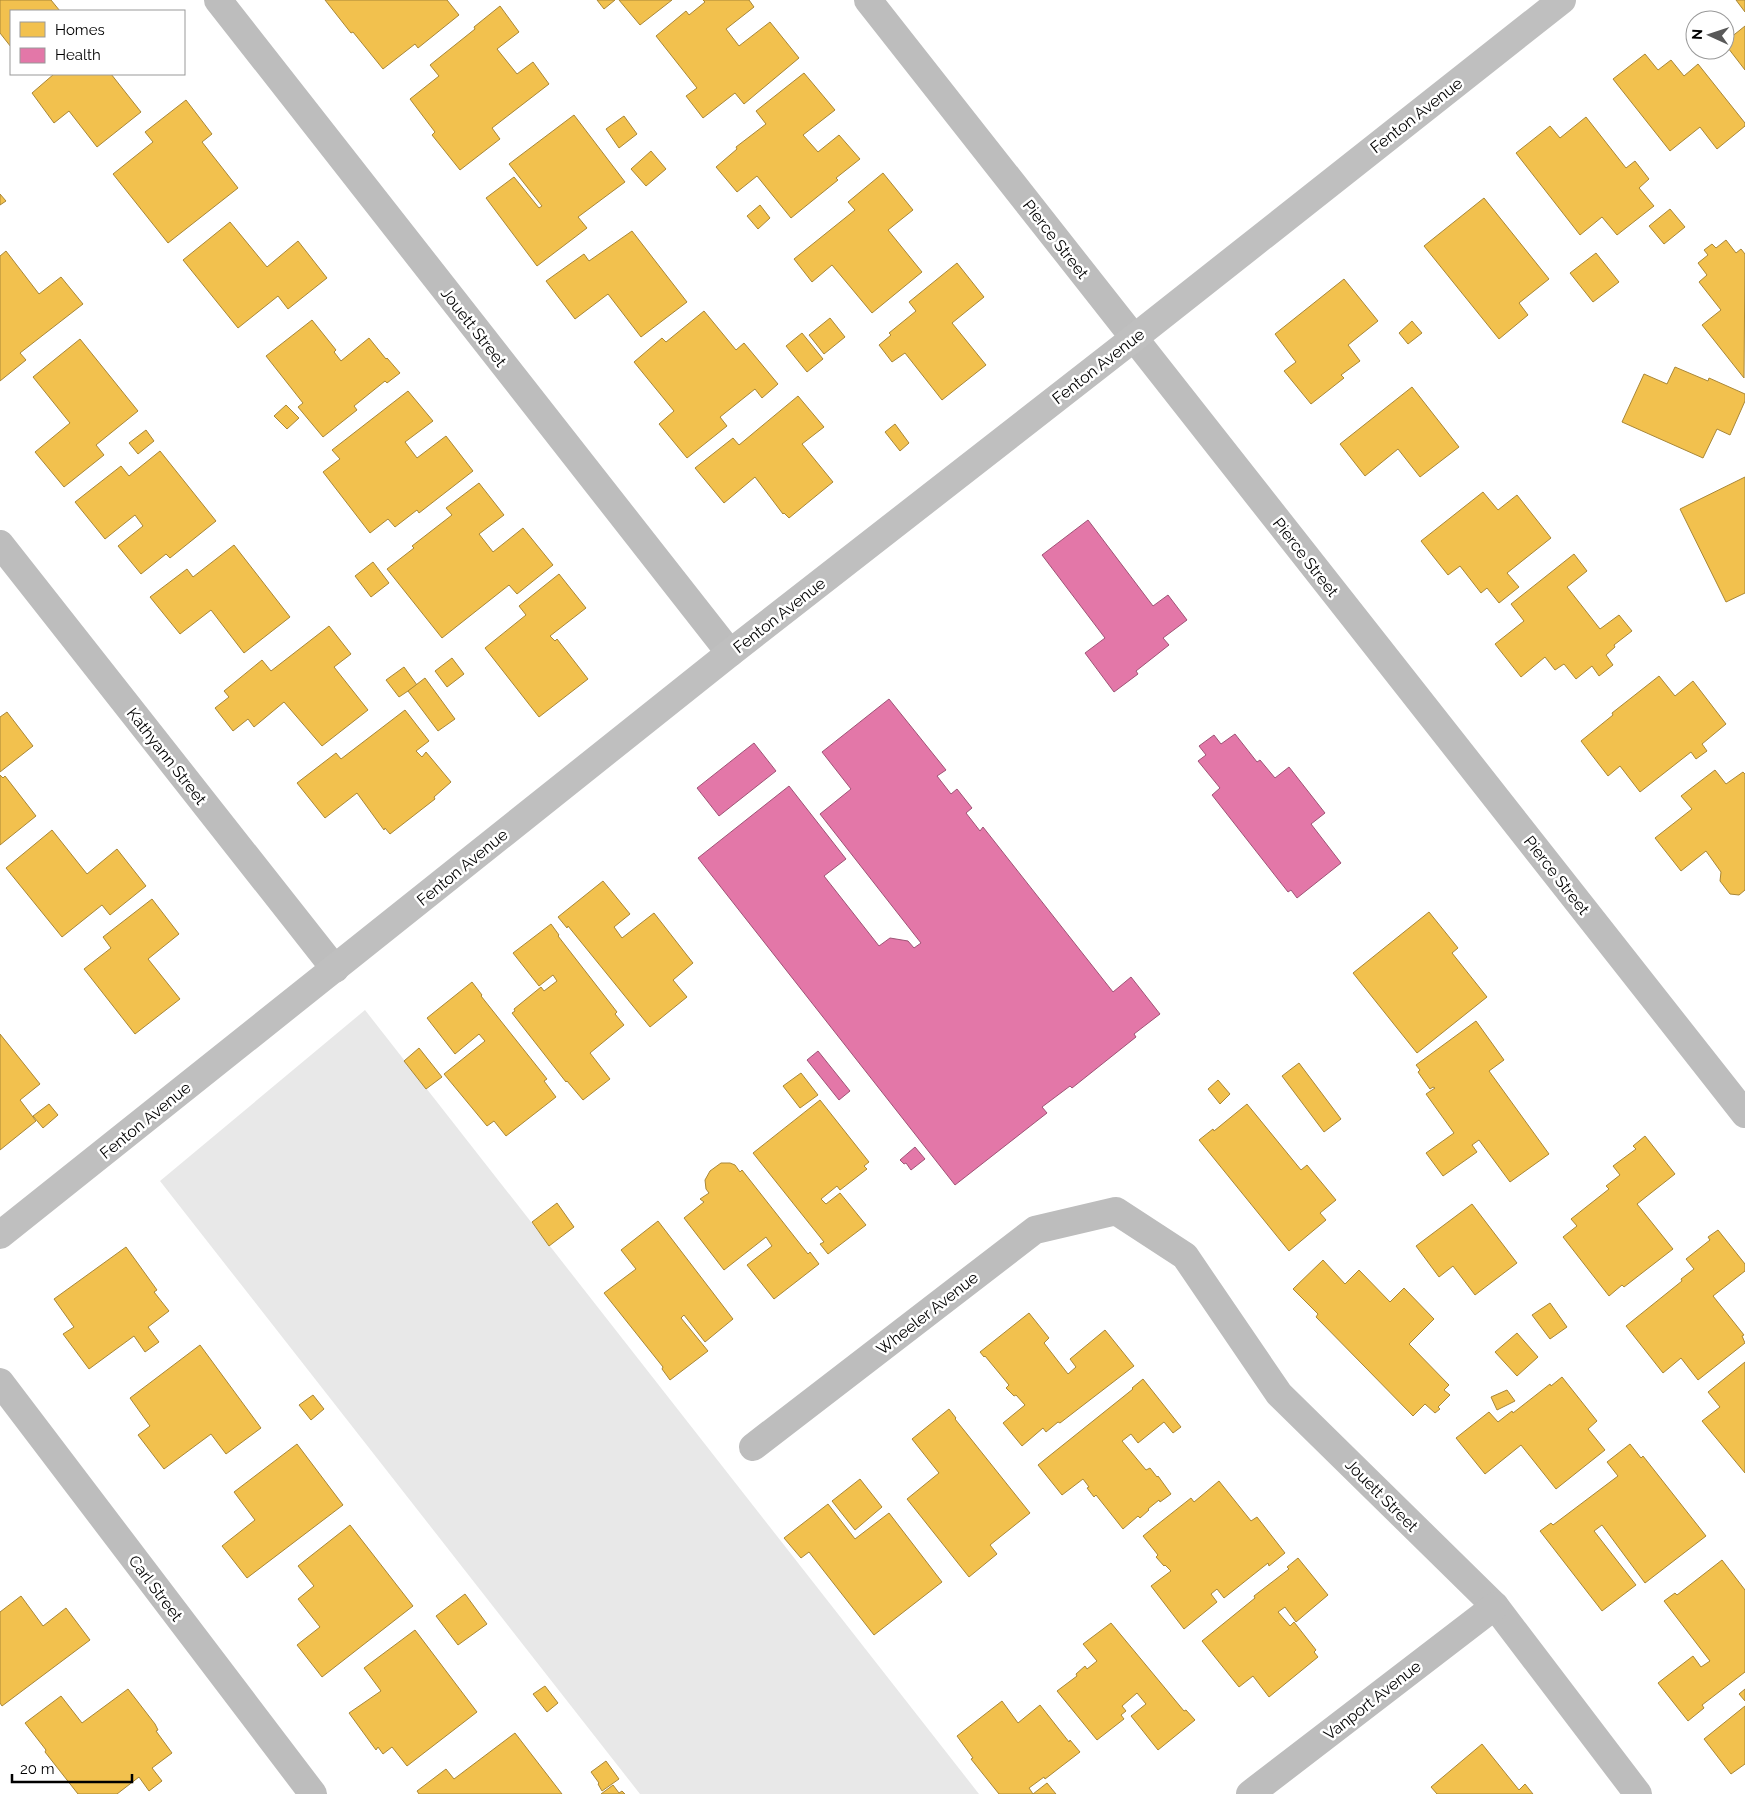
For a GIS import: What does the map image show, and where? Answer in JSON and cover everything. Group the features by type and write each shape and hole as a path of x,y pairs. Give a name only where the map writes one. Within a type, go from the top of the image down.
{"street":[{"name":"Jouett Street","path":"218,0 730,653"},
{"name":"Pierce Street","path":"868,0 1745,1114"},
{"name":"Fenton Avenue","path":"0,1236 730,653 1134,338 1562,0"},
{"name":"Kathyann Street","path":"0,544 335,969"},
{"name":"Jouett Street","path":"1116,1211 1185,1256 1279,1394 1495,1606 1638,1794"},
{"name":"Wheeler Avenue","path":"752,1446 1035,1230 1116,1211"},
{"name":"Carl Street","path":"0,1382 313,1794"},
{"name":"Vanport Avenue","path":"1250,1794 1495,1606"}],"shaded area":[{"path":"365,1010 979,1794 640,1794 160,1181"}],"building: Homes":[{"path":"0,0 51,0 59,10 10,10 10,46 0,33"},
{"path":"325,0 447,0 459,15 418,48 415,44 383,69"},
{"path":"597,0 615,0 604,9"},
{"path":"619,0 672,0 640,25"},
{"path":"703,0 749,0 754,7 726,29 739,46 770,22 799,58 744,104 735,93 703,118 686,96 697,88 656,36 686,11 689,15 705,2"},
{"path":"1736,0 1745,0 1745,12"},
{"path":"500,6 519,32 497,49 517,74 533,62 549,84 492,128 500,139 460,170 432,135 435,132 410,99 439,76 430,65"},
{"path":"1745,26 1745,70 1735,57 1735,34"},
{"path":"1645,54 1658,70 1671,60 1684,76 1698,64 1745,123 1745,126 1717,149 1700,127 1670,151 1613,79"},
{"path":"804,73 835,110 803,135 818,152 839,135 860,159 836,178 838,180 791,218 757,176 737,192 716,167 737,149 736,147 766,124 756,111"},
{"path":"53,75 112,75 141,112 97,147 69,111 54,123 32,93"},
{"path":"186,100 212,134 202,142 238,188 168,243 113,174 153,142 145,132"},
{"path":"574,115 625,182 578,217 587,228 537,266 486,198 514,177 539,208 542,206 509,164"},
{"path":"624,116 637,134 619,148 606,129"},
{"path":"1586,117 1626,168 1635,161 1649,179 1639,188 1654,206 1617,235 1602,217 1580,235 1516,153 1550,126 1560,138"},
{"path":"651,151 666,169 646,186 631,169"},
{"path":"883,173 913,210 888,230 922,272 872,313 832,265 812,282 794,259 855,210 848,202"},
{"path":"0,194 6,201 0,205"},
{"path":"1484,198 1549,279 1519,303 1528,315 1499,339 1424,246"},
{"path":"760,205 770,218 758,229 747,216"},
{"path":"1670,209 1685,227 1664,244 1649,226"},
{"path":"230,222 267,267 298,241 327,278 288,309 278,296 238,328 183,260"},
{"path":"632,231 687,302 641,337 608,294 575,319 546,281 584,254 589,261"},
{"path":"1726,240 1736,253 1741,249 1745,254 1744,378 1702,325 1721,310 1699,282 1707,275 1698,263 1708,255 1704,250 1712,244 1716,248"},
{"path":"6,251 39,294 61,277 83,304 20,353 26,360 0,381 0,256"},
{"path":"1596,253 1619,282 1593,302 1570,273"},
{"path":"957,263 984,297 952,323 986,365 942,400 905,353 892,362 879,345 891,335 889,333 916,311 909,302"},
{"path":"1344,279 1378,321 1348,345 1360,361 1341,375 1344,378 1311,404 1284,371 1296,362 1275,334"},
{"path":"704,311 736,350 744,343 778,384 762,398 755,389 720,417 727,426 687,458 659,424 674,411 634,362 662,338 666,342"},
{"path":"830,318 845,337 824,354 809,335"},
{"path":"312,320 336,350 334,352 341,361 369,338 400,373 387,383 385,381 354,406 357,410 323,437 298,407 303,403 266,356"},
{"path":"1412,321 1422,333 1408,344 1399,333"},
{"path":"802,333 823,359 807,372 786,346"},
{"path":"80,339 138,411 96,445 104,455 64,487 35,452 70,423 33,377"},
{"path":"1675,367 1708,381 1709,378 1745,394 1745,401 1730,435 1717,429 1703,458 1622,422 1644,374 1667,384"},
{"path":"1412,387 1459,447 1420,477 1398,449 1365,476 1340,444"},
{"path":"408,391 433,421 405,442 417,458 446,436 473,471 419,513 417,510 395,527 388,519 370,533 323,472 340,459 332,450"},
{"path":"798,396 824,427 802,444 833,482 789,518 783,514 755,477 724,503 695,468 733,438 739,445"},
{"path":"286,405 299,418 287,429 274,416"},
{"path":"895,424 909,443 900,451 885,432"},
{"path":"146,430 154,441 138,454 129,443"},
{"path":"160,451 216,521 170,558 166,554 141,574 118,546 143,526 135,515 105,539 75,502 121,466 129,476"},
{"path":"1745,477 1745,593 1726,602 1680,509"},
{"path":"479,483 504,515 479,534 493,552 523,528 553,565 517,594 509,585 442,638 387,569 414,548 412,546 452,515 446,508"},
{"path":"1483,492 1498,510 1517,495 1551,538 1507,573 1519,587 1499,603 1487,588 1481,593 1460,566 1448,575 1421,541"},
{"path":"234,545 290,617 244,653 211,610 180,634 150,597 187,569 193,577"},
{"path":"1574,554 1587,571 1567,587 1600,629 1619,615 1632,631 1614,645 1615,647 1606,655 1613,665 1599,676 1592,666 1576,679 1564,664 1555,670 1545,657 1521,677 1495,644 1524,621 1511,604"},
{"path":"373,562 389,583 371,597 355,576"},
{"path":"559,574 586,608 550,636 555,641 557,639 588,679 539,717 485,648 526,615 519,606"},
{"path":"329,626 351,654 334,667 368,710 322,746 284,702 254,727 248,719 233,731 215,708 229,697 224,691 262,660 271,671"},
{"path":"452,658 464,674 447,687 435,671"},
{"path":"404,667 417,685 399,697 386,680"},
{"path":"1659,676 1675,696 1693,681 1726,724 1702,744 1707,751 1696,759 1691,752 1640,792 1620,766 1608,776 1581,741 1613,715 1612,713"},
{"path":"425,678 455,719 438,731 408,691"},
{"path":"405,710 429,741 416,751 422,757 426,752 451,782 434,797 435,799 390,834 385,828 384,830 357,793 325,818 297,783 336,753 341,759"},
{"path":"7,712 33,746 0,772 0,717"},
{"path":"1715,770 1726,784 1743,772 1745,774 1745,890 1739,895 1730,894 1720,881 1721,872 1706,851 1681,871 1655,838 1692,809 1681,796"},
{"path":"0,775 3,778 5,776 36,816 0,845"},
{"path":"52,830 87,874 117,849 146,886 110,915 102,905 62,937 6,868"},
{"path":"603,881 630,914 614,927 622,938 654,913 693,963 673,980 687,997 650,1027 568,926 567,928 558,917"},
{"path":"152,899 179,934 148,959 180,999 135,1034 84,969 111,948 103,937"},
{"path":"1429,912 1458,948 1452,953 1487,997 1417,1053 1353,973"},
{"path":"551,924 558,936 617,1012 615,1014 624,1025 590,1053 610,1079 583,1100 566,1082 512,1013 515,1011 514,1009 541,987 544,991 557,981 553,975 539,986 513,953"},
{"path":"472,982 547,1079 544,1081 556,1097 506,1136 494,1121 487,1126 444,1074 485,1041 479,1034 455,1054 427,1018"},
{"path":"1476,1021 1504,1060 1489,1071 1549,1154 1510,1182 1479,1140 1472,1145 1477,1152 1443,1176 1426,1153 1454,1133 1426,1094 1435,1088 1430,1089 1418,1072 1420,1070 1416,1065"},
{"path":"0,1034 40,1084 20,1100 36,1121 0,1150"},
{"path":"419,1048 442,1077 426,1089 404,1061"},
{"path":"1299,1063 1341,1119 1324,1132 1282,1076"},
{"path":"801,1073 818,1095 800,1108 783,1086"},
{"path":"1218,1080 1230,1094 1220,1104 1208,1089"},
{"path":"820,1100 869,1162 864,1166 867,1169 840,1190 837,1186 821,1199 826,1204 840,1193 866,1225 828,1254 820,1244 824,1242 753,1153"},
{"path":"49,1104 58,1115 43,1128 33,1116"},
{"path":"1247,1104 1301,1170 1307,1165 1336,1200 1320,1213 1326,1220 1289,1251 1199,1140 1213,1129 1214,1131"},
{"path":"1645,1136 1675,1174 1637,1204 1673,1249 1624,1287 1622,1285 1609,1296 1563,1237 1577,1226 1571,1219 1609,1189 1606,1186 1620,1175 1613,1166 1636,1149 1633,1146"},
{"path":"721,1163 730,1163 735,1165 740,1172 742,1170 808,1254 810,1252 819,1264 774,1299 747,1265 772,1246 766,1237 724,1270 684,1218 704,1202 700,1199 709,1193 706,1189 705,1180 710,1171"},
{"path":"557,1203 574,1227 549,1246 532,1222"},
{"path":"1472,1204 1517,1263 1475,1295 1453,1266 1439,1277 1416,1246"},
{"path":"658,1221 733,1319 705,1342 684,1315 681,1318 708,1351 670,1380 662,1369 663,1367 604,1293 636,1269 621,1250"},
{"path":"1718,1230 1745,1264 1745,1271 1713,1296 1744,1335 1742,1336 1745,1343 1698,1380 1681,1358 1663,1373 1626,1326 1694,1269 1686,1259 1710,1240 1708,1237"},
{"path":"126,1247 157,1290 154,1292 169,1311 148,1327 159,1342 145,1352 134,1336 89,1369 63,1334 74,1327 54,1299"},
{"path":"1323,1260 1345,1284 1359,1270 1390,1302 1404,1288 1434,1319 1409,1344 1449,1385 1444,1390 1450,1395 1438,1407 1440,1409 1435,1413 1425,1404 1413,1416 1316,1317 1318,1314 1293,1289"},
{"path":"1550,1303 1567,1327 1550,1339 1532,1315"},
{"path":"1029,1313 1049,1338 1044,1343 1068,1374 1076,1367 1070,1359 1105,1330 1134,1366 1060,1423 1058,1422 1046,1432 1043,1428 1022,1446 1003,1423 1025,1405 1006,1388 1009,1385 980,1352"},
{"path":"1517,1333 1538,1357 1517,1376 1495,1352"},
{"path":"200,1345 261,1428 226,1454 211,1434 164,1469 138,1435 150,1426 130,1398"},
{"path":"1745,1362 1745,1473 1702,1421 1720,1407 1708,1392"},
{"path":"1562,1377 1597,1421 1588,1429 1605,1450 1556,1489 1521,1445 1485,1474 1456,1438 1489,1412 1498,1422"},
{"path":"1143,1379 1181,1427 1173,1433 1164,1422 1138,1443 1131,1434 1122,1441 1146,1470 1150,1468 1158,1476 1171,1494 1160,1502 1159,1500 1140,1518 1138,1516 1123,1529 1096,1495 1094,1497 1083,1479 1062,1495 1038,1465"},
{"path":"1507,1390 1515,1401 1497,1410 1491,1397"},
{"path":"313,1395 324,1409 311,1420 299,1405"},
{"path":"949,1409 1030,1513 990,1545 997,1554 969,1577 907,1499 939,1473 912,1439"},
{"path":"297,1444 343,1505 247,1578 222,1546 255,1520 234,1492"},
{"path":"1630,1444 1641,1458 1643,1456 1706,1536 1645,1583 1602,1525 1594,1531 1636,1585 1602,1611 1540,1531 1551,1523 1553,1525 1618,1476 1607,1462"},
{"path":"860,1479 882,1507 855,1530 832,1501"},
{"path":"1219,1481 1251,1521 1257,1517 1285,1553 1269,1566 1268,1563 1224,1598 1217,1589 1211,1594 1217,1602 1184,1629 1151,1586 1171,1571 1156,1557 1158,1555 1143,1536 1191,1498 1194,1502"},
{"path":"828,1504 855,1539 889,1513 942,1582 874,1635 809,1552 801,1558 784,1538"},
{"path":"350,1525 413,1606 322,1677 297,1645 320,1627 298,1599 314,1586 298,1566"},
{"path":"1298,1558 1328,1595 1296,1622 1285,1607 1278,1612 1290,1626 1294,1622 1316,1650 1314,1652 1318,1657 1269,1697 1253,1676 1239,1687 1202,1641 1255,1598 1254,1596 1289,1569 1287,1567"},
{"path":"1722,1560 1745,1590 1745,1672 1702,1705 1704,1708 1688,1721 1658,1683 1693,1656 1701,1667 1710,1661 1664,1601 1675,1593 1677,1595"},
{"path":"465,1594 487,1624 458,1645 436,1616"},
{"path":"21,1596 43,1626 66,1608 90,1640 2,1706 0,1703 0,1612"},
{"path":"1111,1623 1184,1711 1186,1710 1195,1720 1158,1750 1131,1716 1146,1704 1137,1693 1122,1706 1126,1711 1121,1715 1124,1719 1097,1740 1057,1691 1077,1676 1076,1674 1085,1666 1087,1669 1097,1661 1083,1644"},
{"path":"415,1630 477,1712 407,1766 392,1747 383,1754 378,1747 376,1750 349,1713 381,1691 364,1668"},
{"path":"545,1686 558,1703 547,1712 533,1694"},
{"path":"128,1689 155,1724 158,1730 156,1731 172,1753 152,1768 162,1781 149,1791 139,1777 117,1794 78,1794 25,1723 61,1696 82,1723"},
{"path":"1745,1689 1745,1701 1739,1694"},
{"path":"1002,1701 1018,1723 1040,1705 1069,1742 1070,1740 1080,1752 1045,1779 1044,1777 1029,1788 1033,1794 999,1794 971,1759 973,1758 957,1736"},
{"path":"1745,1706 1745,1764 1731,1774 1704,1739"},
{"path":"515,1733 562,1794 419,1794 417,1791 446,1769 454,1779"},
{"path":"1482,1744 1519,1790 1525,1784 1533,1794 1437,1794 1431,1787"},
{"path":"606,1761 619,1779 602,1791 591,1772"},
{"path":"1047,1783 1056,1794 1033,1794"},
{"path":"613,1785 619,1793 622,1791 625,1794 601,1794"}],"building: Health":[{"path":"1088,520 1153,606 1168,595 1187,620 1163,638 1169,645 1136,671 1138,674 1114,692 1085,653 1105,638 1042,555"},
{"path":"889,699 946,770 937,776 951,794 957,789 972,808 966,813 980,831 983,827 1113,992 1131,977 1160,1014 1134,1034 1136,1037 1072,1088 1070,1086 1042,1107 1047,1113 955,1185 698,858 789,786 846,859 824,876 879,946 890,938 908,941 914,948 921,943 820,814 851,789 822,752"},
{"path":"1235,734 1257,762 1260,760 1275,778 1289,767 1325,813 1311,824 1341,863 1297,898 1291,890 1288,892 1212,795 1220,788 1198,761 1206,755 1199,746 1214,735 1221,744"},
{"path":"754,743 776,771 719,816 697,788"},
{"path":"818,1051 850,1091 839,1100 807,1060"},
{"path":"915,1147 925,1159 911,1170 906,1163 904,1164 900,1160"}]}
